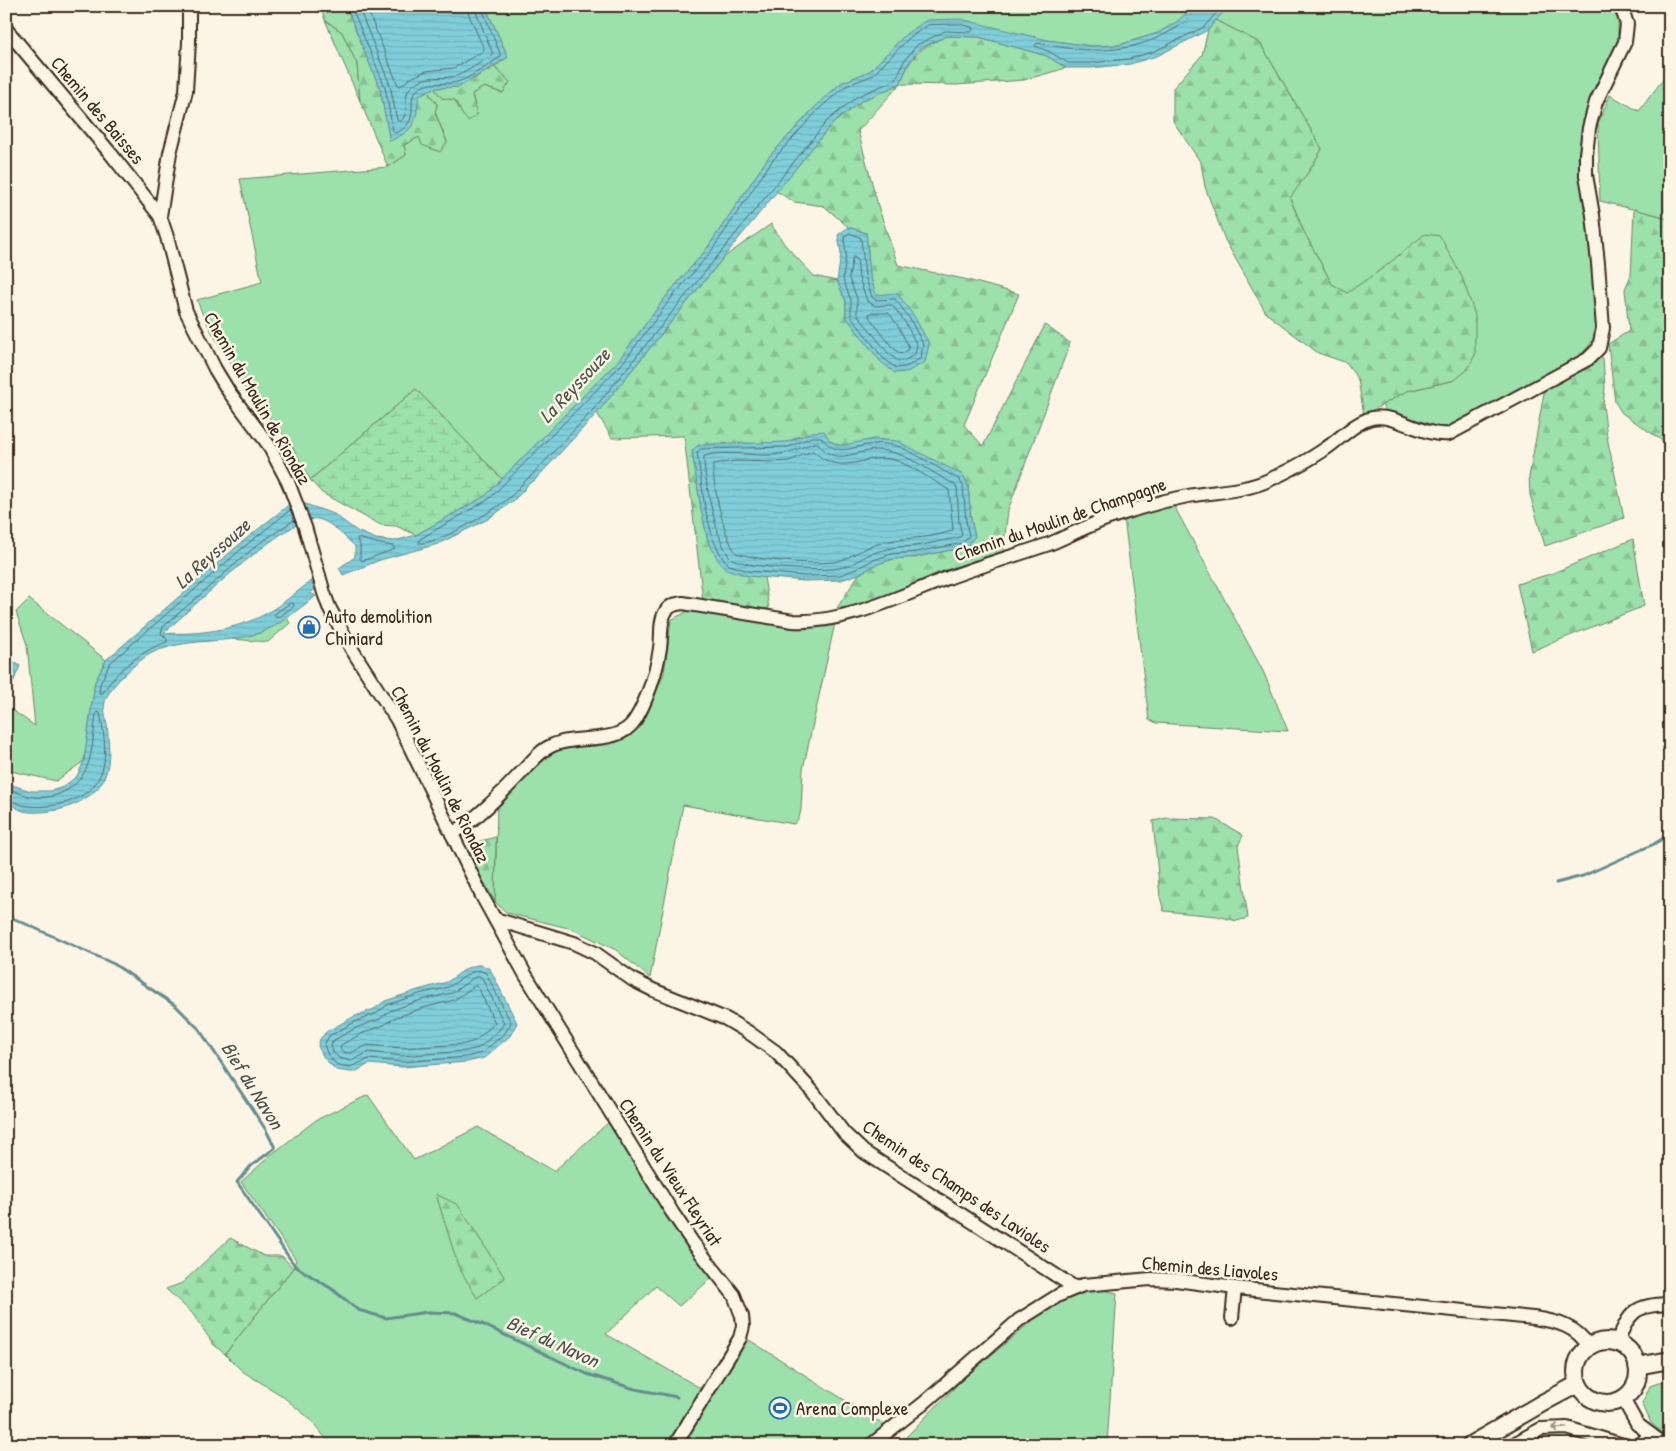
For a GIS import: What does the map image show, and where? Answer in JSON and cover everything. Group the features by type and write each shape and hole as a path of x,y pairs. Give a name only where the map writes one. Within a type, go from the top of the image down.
{"main road":[{"path":"1598,1343 1617,1343 1626,1348 1633,1356 1638,1376 1630,1393 1623,1399 1612,1403 1602,1403 1584,1393 1578,1384 1577,1364 1582,1354 1589,1347 1598,1343"},
{"path":"1637,1366 1670,1360"},
{"path":"1470,1445 1578,1384"}],"street":[{"name":"Chemin du Moulin de Riondaz","path":"189,6 186,91 170,153 160,216 182,297 193,328 229,392 268,444 288,482 305,527 329,607 351,648 396,720 495,919"},
{"name":"Chemin du Moulin de Champagne","path":"452,834 469,824 549,746 568,740 616,735 629,727 646,699 660,648 663,618 666,611 676,604 683,603 793,621 810,622 828,619 897,599 980,566 1052,543 1096,523 1122,514 1188,496 1232,491 1254,486 1305,461 1325,449 1357,425 1373,418 1389,419 1432,433 1449,434 1588,359 1599,348 1603,328 1594,225 1586,175 1586,155 1589,128 1596,102 1625,42 1627,24 1621,6"},
{"name":"Chemin des Baisses","path":"6,29 111,154 160,216"},
{"name":"Chemin des Champs des Lavioles","path":"495,919 574,944 596,953 634,980 652,990 726,1019 748,1032 776,1052 813,1092 844,1132 864,1152 1074,1287"},
{"name":"Chemin du Vieux Fleyriat","path":"495,919 530,982 672,1212 692,1243 734,1296 739,1306 743,1326 740,1338 675,1445"},
{"name":"Chemin des Liavoles","path":"871,1445 924,1403 1020,1320 1053,1298 1074,1287 1100,1282 1151,1279 1552,1320 1580,1334 1589,1347"},
{"path":"1232,1318 1235,1288"},
{"path":"1617,1343 1627,1320 1638,1309 1652,1305 1670,1304"},
{"path":"1623,1399 1637,1424 1665,1445"},
{"path":"1512,1445 1541,1429 1567,1428 1623,1445"},
{"path":"1637,1445 1641,1444 1650,1434"}],"green space":[{"path":"320,6 346,6 380,89 390,141 419,95 427,91 437,104 435,113 447,142 440,152 422,145 419,137 404,145 406,155 388,167 360,101 357,64 342,32 325,20"},
{"path":"485,6 1193,6 1178,21 1158,33 1119,45 1091,46 1047,40 1012,32 906,34 870,71 841,83 816,106 768,158 706,250 668,294 618,361 502,479 416,389 310,480 289,441 242,385 204,318 197,300 262,282 240,179 388,167 406,155 404,145 419,137 447,142 435,112 437,104 427,91 434,88 442,98 455,100 462,114 477,115 472,94 484,87 503,93 506,77 494,67 508,57"},
{"path":"1230,6 1610,6 1618,20 1618,47 1593,93 1583,120 1578,157 1584,195 1595,305 1596,333 1589,346 1579,356 1466,418 1443,428 1386,411 1382,405 1407,391 1455,380 1383,268 1347,294 1332,284 1303,230 1290,197 1322,149 1260,43 1216,20"},
{"path":"325,20 342,32 357,64 360,101"},
{"path":"1216,20 1260,43 1322,149 1290,198 1303,230 1332,284 1347,293 1383,268 1425,234 1440,236 1462,277 1475,315 1475,355 1467,370 1455,380 1407,391 1364,415 1358,380 1347,363 1318,353 1266,313 1225,240 1205,187 1201,163 1173,121 1173,88 1202,55 1208,30"},
{"path":"946,36 979,37 1047,56 1066,68 1024,80 956,85 900,84 909,65 917,54 928,45"},
{"path":"494,67 510,82 503,93 484,87 472,94 477,115 468,121 455,100 442,98 434,88 459,87"},
{"path":"1670,70 1670,221 1660,216 1600,201 1598,124 1610,95 1639,111"},
{"path":"900,84 858,131 879,209 898,265 964,279 1019,294 964,425 983,446 1045,325 1070,343 1008,510 1003,552 940,572 862,606 837,608 859,574 875,565 893,559 916,557 966,547 975,536 971,520 968,485 963,475 949,469 838,445 830,441 799,436 788,442 772,444 698,445 692,451 708,541 748,576 764,577 769,609 730,606 703,601 684,436 612,438 597,413 724,257 771,224 785,245 814,276 837,281 846,301 846,317 876,295 870,275 866,233 848,227 824,206 794,202 776,191 831,125 861,101"},
{"path":"1634,209 1660,216 1670,221 1670,446 1622,413 1615,402 1608,344 1629,331 1625,289 1631,275"},
{"path":"1596,358 1603,358 1605,387 1603,405 1607,437 1624,518 1545,546 1530,495 1529,477 1545,387"},
{"path":"416,389 502,479 485,496 416,535 396,526 381,525 367,518 322,493 310,480"},
{"path":"1173,504 1263,671 1288,731 1156,723 1149,720 1124,518"},
{"path":"1633,539 1644,606 1532,651 1517,584 1553,573"},
{"path":"29,599 106,660 95,682 84,761 56,781 6,770 6,706 35,726 27,645 16,612"},
{"path":"688,611 799,626 835,623 803,769 799,818 794,824 683,805 650,978 616,950 572,929 507,913 495,902 497,804 547,755 560,748 623,737 636,730 647,715 664,673 671,620"},
{"path":"287,618 290,623 268,642 232,639 260,633"},
{"path":"1167,818 1215,819 1243,835 1238,846 1248,918 1237,921 1217,916 1164,911 1160,897 1153,821"},
{"path":"496,837 495,902 473,862 469,844"},
{"path":"368,1095 414,1160 478,1127 554,1171 609,1122 674,1228 713,1277 679,1306 656,1286 606,1334 702,1389 669,1445 486,1445 477,1438 470,1445 331,1445 310,1419 281,1395 242,1371 225,1354 293,1268 296,1260 241,1182 272,1154 316,1120"},
{"path":"436,1194 458,1205 505,1278 477,1298 458,1266"},
{"path":"230,1238 264,1256 282,1256 293,1268 225,1354 214,1345 192,1313 166,1289 182,1283"},
{"path":"1092,1288 1117,1293 1107,1445 912,1445 906,1437 961,1381 1041,1313 1067,1295"},
{"name":"Arena Complexe","path":"746,1338 886,1426 864,1445 688,1445 688,1435"},
{"path":"1670,1379 1670,1439 1651,1423 1642,1403 1650,1386"}],"water":[{"path":"346,6 485,6 508,57 459,87 434,88 419,95 414,124 406,132 390,141 380,89"},
{"path":"1193,6 1230,6 1208,30 1157,56 1130,64 1091,68 1066,68 1047,56 979,37 946,36 919,49 908,64 900,84 861,101 831,125 597,413 513,501 488,519 438,544 380,560 343,575 339,568 355,557 355,546 333,526 318,519 305,521 286,531 264,546 216,586 164,633 203,632 243,624 267,613 311,581 316,589 310,593 316,596 282,622 259,633 235,639 186,643 156,651 146,657 120,679 112,688 104,704 109,752 108,764 101,784 93,793 68,807 46,812 23,811 6,803 6,783 31,791 51,791 63,787 77,776 84,761 95,682 106,660 242,542 291,503 305,504 334,514 357,531 376,539 394,541 416,535 485,496 618,361 668,294 706,250 768,158 816,106 841,83 870,71 906,34 927,20 960,19 1047,40 1091,46 1119,45 1158,33 1178,21"},
{"path":"848,227 866,233 870,275 876,295 897,293 914,316 929,344 925,362 907,372 895,373 880,361 846,317 846,301 837,281 841,254 838,235"},
{"path":"824,431 830,441 838,445 874,439 897,441 963,475 968,485 971,520 975,536 966,547 916,557 893,559 841,580 805,581 748,576 726,569 718,560 708,541 692,451 698,445 787,442 812,432"},
{"path":"6,656 20,666 6,699"},
{"path":"477,965 490,969 517,1023 510,1036 484,1058 467,1062 402,1067 369,1064 355,1072 350,1072 336,1070 324,1058 318,1046 320,1039 326,1032 353,1017 374,1009 385,1001 447,982 467,968"}],"waterway":[{"path":"1556,883 1583,876 1654,844 1670,834"},
{"name":"Bief du Navon","path":"6,915 114,964 176,1006 199,1029 266,1130 275,1148 251,1166 237,1182 295,1266 332,1289 358,1310 386,1318 428,1312 455,1313 587,1374 635,1389 677,1397"}],"place":[{"name":"Auto demolition Chiniard","path":"309,627"},
{"name":"Arena Complexe","path":"780,1408"}],"water label":[{"name":"La Reyssouze","path":"574,385"},
{"name":"La Reyssouze","path":"212,553"}]}
